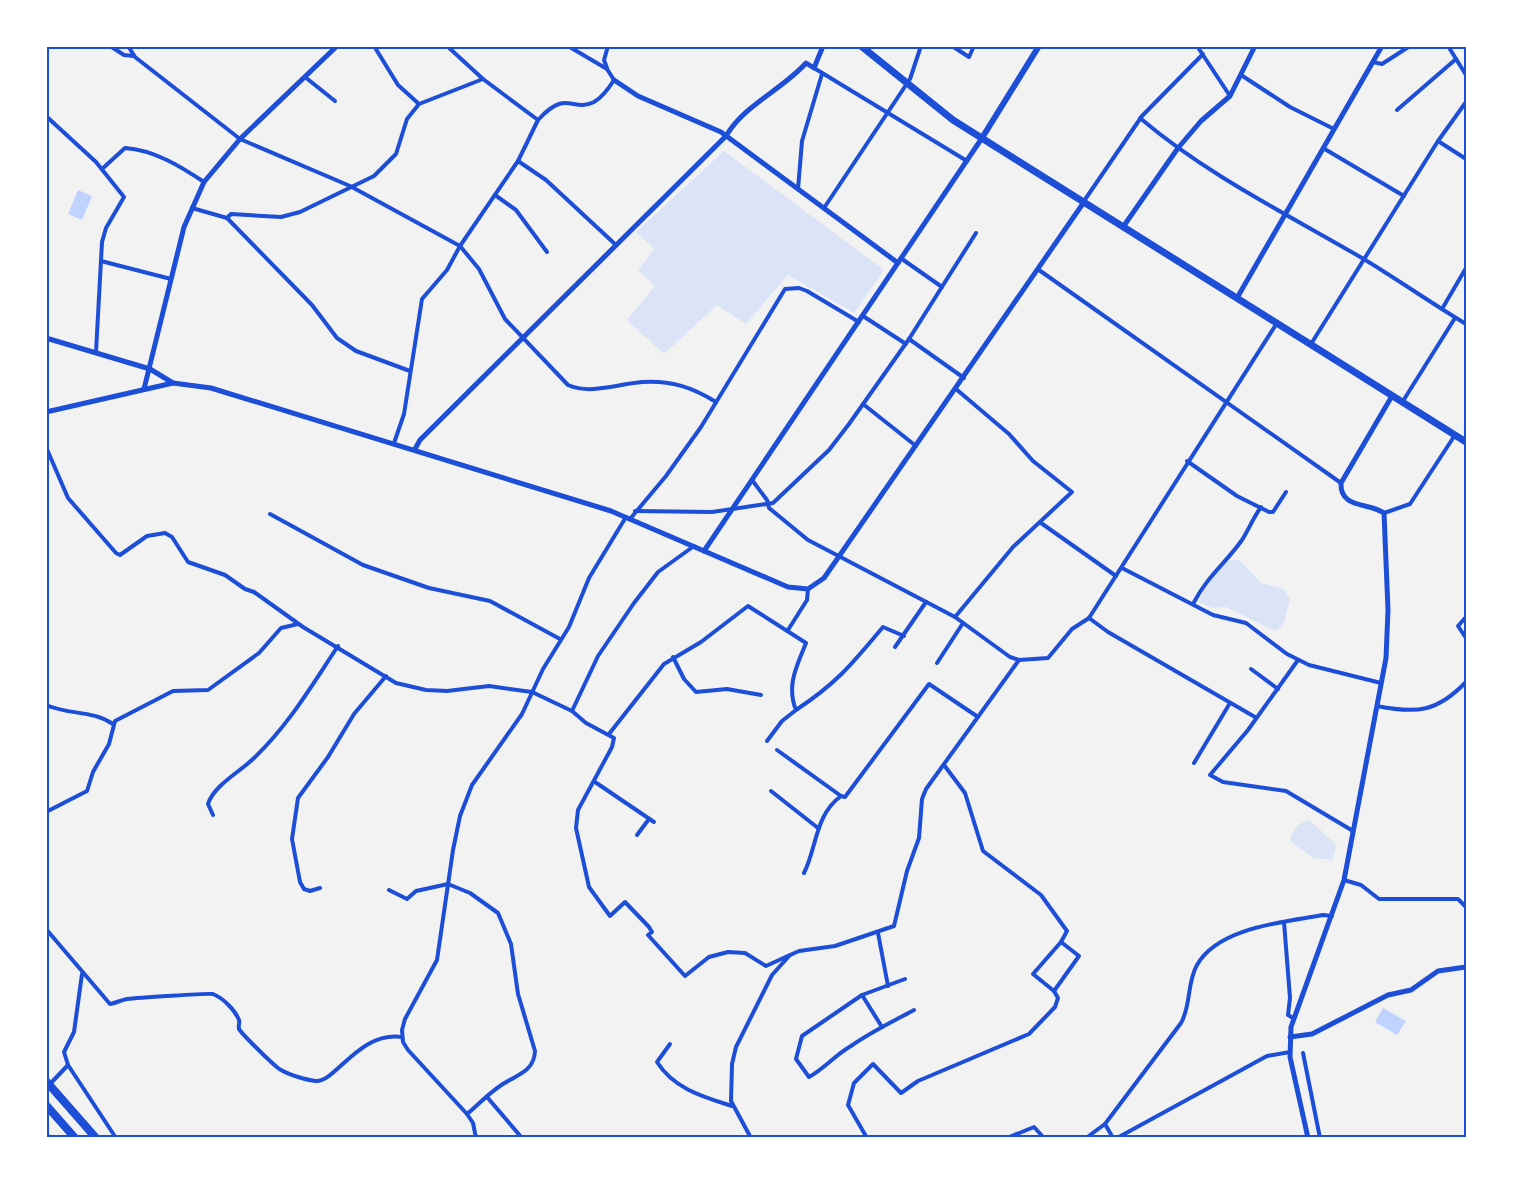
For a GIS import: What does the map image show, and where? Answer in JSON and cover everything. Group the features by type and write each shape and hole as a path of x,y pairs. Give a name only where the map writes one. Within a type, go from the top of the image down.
{"highway":[{"path":"861,46 907,85 982,138 1467,442"},
{"path":"46,1081 96,1137"},
{"path":"46,1105 75,1137"}],"main road":[{"path":"982,138 1039,46"}],"street":[{"path":"110,46 124,55 135,57"},
{"path":"128,46 135,57 240,139 350,186 460,246 479,269 505,319 556,374 578,389 642,382 663,383 687,386 716,402"},
{"path":"144,389 191,208 204,182 240,139 337,46"},
{"path":"374,46 398,86 419,104"},
{"path":"447,46 483,79 538,120"},
{"path":"568,46 607,69"},
{"path":"608,46 604,60 614,80 638,96 705,123 726,136 900,261 942,286"},
{"path":"814,68 823,46"},
{"path":"824,208 907,85 917,64 921,46"},
{"path":"952,46 969,57 974,46"},
{"path":"1197,46 1230,96"},
{"path":"1123,227 1178,148 1201,121 1230,96 1255,46"},
{"path":"1237,298 1382,46"},
{"path":"1373,62 1382,64 1410,46"},
{"path":"1448,46 1467,75"},
{"path":"46,412 173,383 211,388 415,449 628,518 788,587 808,589 820,583 917,447 1140,118 1203,54"},
{"path":"1397,110 1456,60"},
{"path":"415,449 420,440 726,136 757,102 792,79 806,63 968,161"},
{"path":"798,189 802,141 822,74"},
{"path":"1241,75 1290,107 1334,129"},
{"path":"305,76 335,101"},
{"path":"227,218 231,214 281,217 300,212 374,176 392,160 407,119 419,104 483,79"},
{"path":"394,443 404,414 422,299 447,270 460,246 518,161 538,120 547,110 563,102 587,104 595,101 614,80"},
{"path":"1311,344 1438,141 1467,102"},
{"path":"46,116 102,169 124,197 106,228 101,261 96,352"},
{"path":"1140,118 1178,148 1285,214 1364,259 1467,324"},
{"path":"704,550 982,138"},
{"path":"1438,141 1467,159"},
{"path":"102,169 125,148 136,149 168,160 204,182"},
{"path":"1323,148 1404,196"},
{"path":"518,161 546,180 616,245"},
{"path":"495,195 516,210 547,252"},
{"path":"191,208 227,218 312,304 337,338 356,351 410,371"},
{"path":"635,511 682,514 768,504 802,477 829,450 906,344 976,232"},
{"path":"101,261 172,279"},
{"path":"1442,309 1467,268"},
{"path":"1039,270 1341,483"},
{"path":"476,1137 473,1123 467,1114 408,1050 402,1037 405,1018 436,960 460,816 472,785 509,734 560,639 589,578 628,518 666,476 716,402 784,289 799,288 807,291 859,322"},
{"path":"863,316 906,344"},
{"path":"1402,402 1455,318"},
{"path":"752,480 768,500 768,504 808,540 956,617 1010,657 1019,660 1048,658 1078,623 1089,618 1277,323"},
{"path":"46,338 150,369 173,383"},
{"path":"909,339 964,378"},
{"path":"956,389 1015,440 1033,461 1072,492 1013,547 956,617"},
{"path":"1392,396 1341,483 1342,495 1347,500 1384,513 1410,504 1455,435"},
{"path":"863,404 917,447"},
{"path":"46,447 68,498 116,553 120,555 147,536 165,533 171,537 188,562 225,575 245,589 254,591 299,624 396,683 426,690 447,691 489,686 532,692 572,711 586,723 614,738 595,782 578,810 577,836 589,887 610,916 625,902 649,927 651,932 648,935 685,976 718,953 737,951 766,966 790,955 878,933 894,926 899,917 907,871 918,838 922,799 1019,660"},
{"path":"1187,461 1237,496 1273,512 1286,492"},
{"path":"1193,604 1215,569 1242,539 1252,518 1261,507"},
{"path":"1308,1137 1290,1052 1290,1037 1293,1018 1344,880 1355,832 1388,633 1384,513"},
{"path":"270,514 363,565 429,588 490,601 560,639"},
{"path":"1041,523 1116,576"},
{"path":"572,711 598,656 638,596 658,572 694,546"},
{"path":"1122,568 1213,615 1246,623 1298,660 1325,671 1381,683"},
{"path":"788,630 807,600 808,589"},
{"path":"895,647 926,602"},
{"path":"609,734 660,669 673,657 701,642 748,606 806,643 792,681 791,697 796,710"},
{"path":"1467,617 1458,627 1467,638"},
{"path":"1089,618 1108,632 1255,717"},
{"path":"937,663 963,623"},
{"path":"46,812 87,791 93,772 109,744 113,724 173,691 208,690 259,652 281,628 299,624"},
{"path":"767,741 782,721 846,673 883,627 904,636"},
{"path":"213,815 208,804 212,794 254,758 279,732 338,646"},
{"path":"673,657 684,679 696,692 727,690 761,694"},
{"path":"1298,660 1255,717 1248,730 1210,776 1223,782 1286,791 1355,832"},
{"path":"1251,669 1278,689"},
{"path":"320,888 310,891 304,889 300,882 292,839 298,798 328,757 354,714 386,676"},
{"path":"1377,706 1406,712 1422,711 1445,701 1467,682"},
{"path":"777,750 845,797 929,684 978,717"},
{"path":"1194,762 1230,703"},
{"path":"46,705 60,711 97,715 113,724"},
{"path":"867,1137 848,1105 854,1083 873,1064 901,1093 918,1081 1029,1034 1055,1007 1058,998 1054,991 1033,974 1061,942 1067,931 1041,895 983,851 965,793 944,765"},
{"path":"595,782 654,822"},
{"path":"771,790 819,828"},
{"path":"804,873 813,856 811,846 819,828 828,810 841,796"},
{"path":"637,835 649,819"},
{"path":"1344,880 1361,885 1379,899 1458,899 1467,907"},
{"path":"389,890 407,899 416,891 448,884 485,902 503,923 511,944 522,1010 535,1051 531,1066 500,1086 467,1114"},
{"path":"1086,1137 1105,1124 1181,1023 1187,1013 1196,965 1213,948 1238,933 1284,922 1323,915 1332,916"},
{"path":"1284,922 1290,998 1288,1015 1293,1018"},
{"path":"46,928 82,974 110,1004 127,999 175,998 200,993 216,995 237,1016 239,1029 280,1070 313,1081 328,1077 356,1051 372,1042 388,1036 402,1037"},
{"path":"878,933 888,986"},
{"path":"1054,991 1079,956 1061,942"},
{"path":"751,1137 731,1101 735,1047 772,975 790,955"},
{"path":"1290,1037 1305,1037 1388,995 1411,990 1438,971 1467,966"},
{"path":"82,974 74,1032 64,1052 67,1068 116,1137"},
{"path":"905,979 862,995 802,1036 795,1059 809,1077 850,1046 914,1010"},
{"path":"862,995 882,1027"},
{"path":"670,1044 657,1062 664,1072 680,1086 733,1107"},
{"path":"1105,1124 1115,1137 1267,1056 1290,1052"},
{"path":"1303,1053 1320,1137"},
{"path":"46,1087 67,1068"},
{"path":"487,1097 522,1137"},
{"path":"1007,1137 1034,1127 1044,1137"},
{"path":"46,1134 50,1137"}],"shaded area":[{"path":"724,151 884,270 854,313 788,275 746,324 717,305 664,354 627,320 655,286 638,270 654,249 636,232"},
{"path":"1227,560 1239,560 1261,583 1284,589 1290,599 1283,626 1275,631 1226,607 1212,608 1198,602 1212,577"},
{"path":"1309,820 1337,845 1332,860 1313,858 1290,841 1296,827"}],"water":[{"path":"78,190 92,196 82,220 68,214"},
{"path":"1383,1008 1406,1021 1397,1035 1375,1022"}]}
